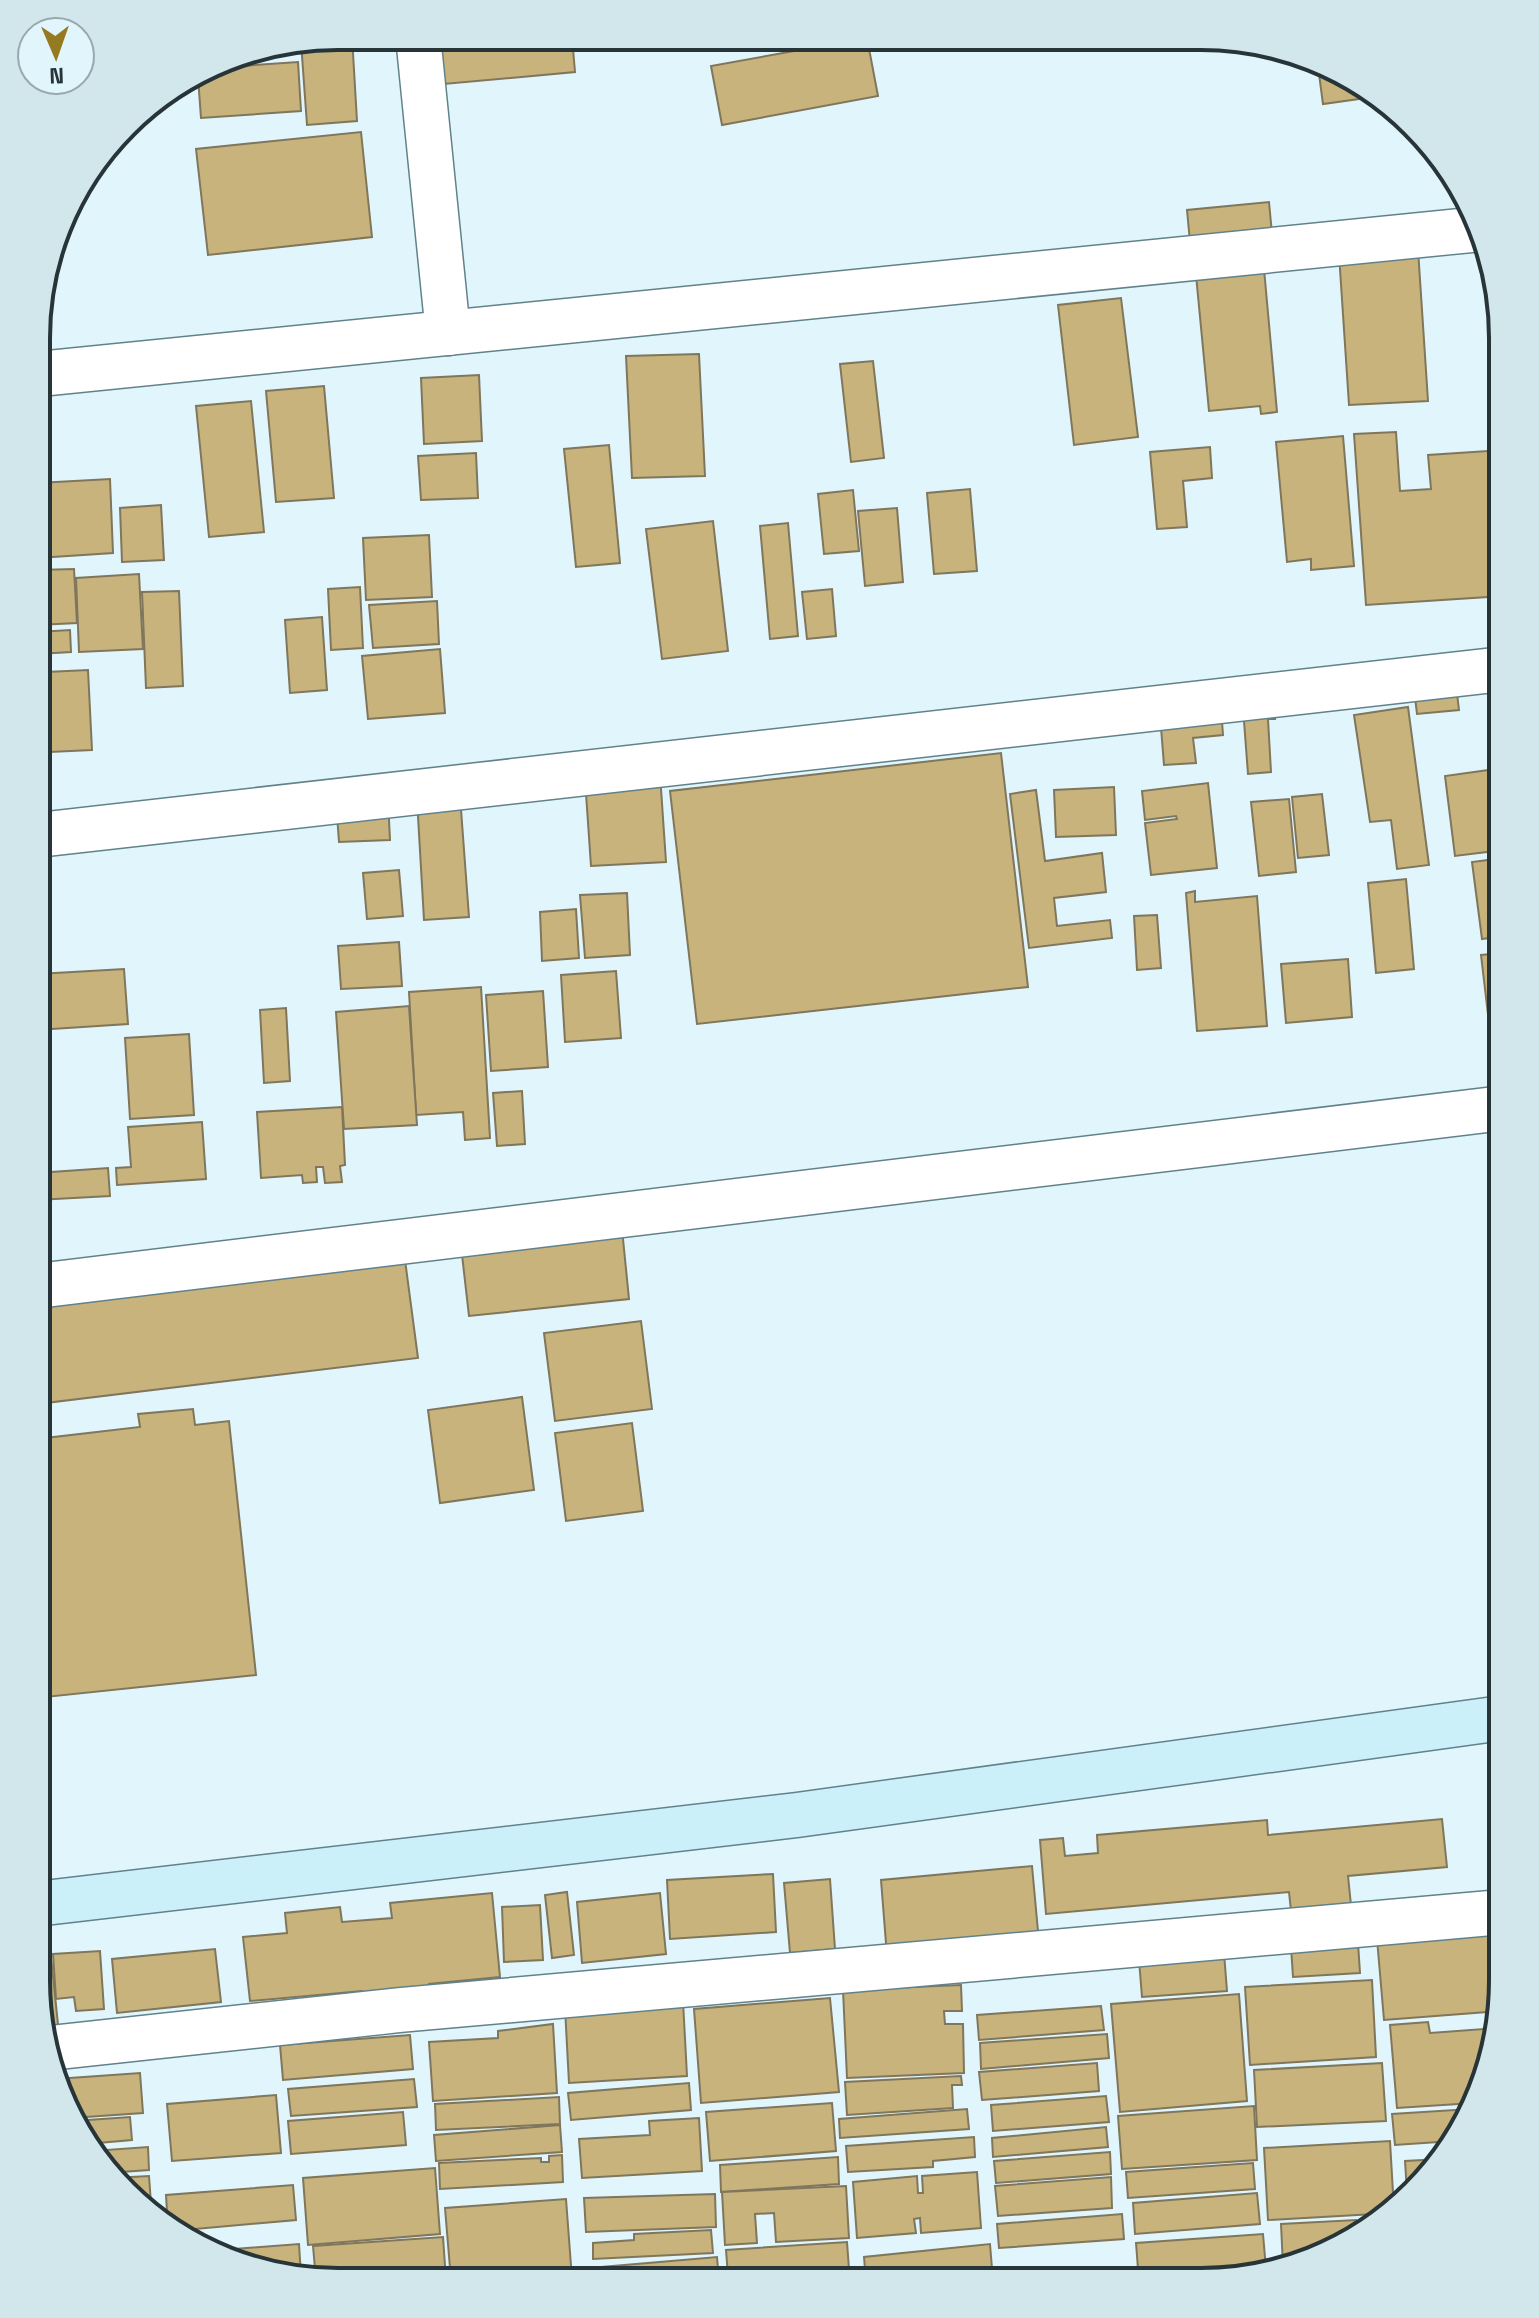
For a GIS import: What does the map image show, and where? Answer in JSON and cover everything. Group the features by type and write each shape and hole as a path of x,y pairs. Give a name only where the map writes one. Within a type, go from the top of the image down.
{"street":[{"path":"419,50 448,333"},
{"path":"50,373 1468,230"},
{"path":"50,834 1489,671"},
{"path":"50,1284 1489,1110"},
{"path":"50,1902 797,1815 1489,1720"},
{"path":"58,2047 400,2010 1489,1913"}],"building":[{"path":"353,50 357,121 307,125 302,52"},
{"path":"441,50 573,50 575,72 444,84"},
{"path":"800,50 869,50 878,96 722,125 711,66"},
{"path":"298,62 301,111 201,118 199,87 243,66"},
{"path":"1319,76 1361,99 1323,104"},
{"path":"361,132 372,237 208,255 196,149"},
{"path":"1269,202 1274,255 1192,263 1187,210"},
{"path":"1416,219 1428,401 1349,405 1337,224"},
{"path":"1264,269 1277,412 1261,414 1260,406 1209,411 1196,275"},
{"path":"1121,298 1138,437 1074,445 1058,305"},
{"path":"699,354 705,476 632,478 626,356"},
{"path":"873,361 884,458 851,462 840,364"},
{"path":"479,375 482,441 424,444 421,378"},
{"path":"324,386 334,498 276,502 266,391"},
{"path":"251,401 264,532 209,537 196,406"},
{"path":"1396,432 1400,491 1431,489 1428,455 1489,451 1489,597 1366,605 1354,434"},
{"path":"1343,436 1354,566 1311,570 1311,559 1287,562 1276,442"},
{"path":"609,445 620,563 576,567 564,449"},
{"path":"1210,447 1212,478 1183,481 1187,527 1157,529 1150,452"},
{"path":"476,453 478,498 421,500 418,456"},
{"path":"110,479 113,553 50,557 50,482"},
{"path":"970,489 977,571 934,574 927,493"},
{"path":"853,490 859,551 824,554 818,494"},
{"path":"161,505 164,560 122,562 120,508"},
{"path":"897,508 903,582 865,586 858,511"},
{"path":"713,521 728,651 662,659 646,529"},
{"path":"788,523 798,636 770,639 760,526"},
{"path":"429,535 432,597 366,600 363,538"},
{"path":"74,569 77,623 50,624 50,570"},
{"path":"139,574 143,649 79,652 76,578"},
{"path":"360,587 363,648 331,650 328,589"},
{"path":"832,589 836,636 807,639 802,592"},
{"path":"179,591 183,686 146,688 142,592"},
{"path":"437,601 439,644 373,648 369,605"},
{"path":"322,617 327,690 290,693 285,620"},
{"path":"70,630 71,652 50,653 50,631"},
{"path":"440,649 445,713 368,719 362,656"},
{"path":"88,670 92,750 50,752 50,672"},
{"path":"1456,685 1459,710 1417,714 1414,689"},
{"path":"1274,706 1275,719 1268,719 1271,772 1248,774 1243,708"},
{"path":"1408,707 1429,865 1397,869 1391,820 1370,822 1354,715"},
{"path":"1221,708 1223,735 1193,738 1196,763 1164,765 1160,715"},
{"path":"1001,753 1028,987 697,1024 670,791"},
{"path":"1489,770 1489,852 1455,856 1445,776"},
{"path":"660,774 666,862 591,866 585,779"},
{"path":"1208,783 1217,868 1151,875 1145,823 1177,819 1176,816 1145,820 1142,791"},
{"path":"1114,787 1116,835 1056,837 1054,790"},
{"path":"1036,790 1045,861 1102,853 1106,892 1054,898 1057,926 1110,920 1112,938 1029,948 1010,794"},
{"path":"1322,794 1329,855 1298,858 1292,797"},
{"path":"460,796 469,917 424,920 417,799"},
{"path":"388,799 390,840 339,842 336,802"},
{"path":"1289,799 1296,872 1259,876 1251,802"},
{"path":"1489,860 1489,938 1482,939 1472,862"},
{"path":"399,870 403,916 367,919 363,873"},
{"path":"1406,879 1414,969 1376,973 1368,883"},
{"path":"1195,891 1195,902 1257,896 1267,1026 1197,1031 1186,893"},
{"path":"627,893 630,955 585,958 580,895"},
{"path":"576,909 579,958 542,961 540,912"},
{"path":"1157,915 1161,968 1137,970 1134,916"},
{"path":"399,942 402,986 341,989 338,946"},
{"path":"1489,954 1489,1023 1481,955"},
{"path":"1348,959 1352,1017 1286,1023 1281,964"},
{"path":"124,969 128,1024 50,1029 50,973"},
{"path":"616,971 621,1038 565,1042 561,975"},
{"path":"481,987 490,1138 465,1140 463,1112 416,1115 409,992"},
{"path":"543,991 548,1067 491,1071 486,995"},
{"path":"409,1006 417,1125 344,1129 336,1012"},
{"path":"286,1008 290,1081 264,1083 260,1010"},
{"path":"189,1034 194,1115 130,1119 125,1038"},
{"path":"522,1091 525,1144 497,1146 493,1093"},
{"path":"342,1107 345,1165 340,1166 342,1182 325,1183 323,1167 316,1167 317,1182 303,1183 302,1175 261,1178 257,1112"},
{"path":"202,1122 206,1179 117,1185 116,1168 131,1167 128,1127"},
{"path":"108,1168 110,1196 50,1199 50,1172"},
{"path":"622,1229 629,1299 469,1316 461,1246"},
{"path":"405,1260 418,1358 50,1402 50,1302"},
{"path":"641,1321 652,1409 555,1421 544,1333"},
{"path":"522,1397 534,1490 440,1503 428,1410"},
{"path":"193,1409 195,1425 229,1421 256,1675 50,1697 50,1437 140,1427 138,1414"},
{"path":"632,1423 643,1511 566,1521 555,1433"},
{"path":"1442,1819 1447,1867 1348,1876 1351,1905 1291,1911 1289,1892 1046,1914 1040,1840 1063,1838 1065,1856 1098,1853 1097,1835 1267,1820 1268,1835"},
{"path":"1032,1866 1039,1942 887,1956 881,1880"},
{"path":"773,1874 776,1932 670,1939 667,1880"},
{"path":"830,1879 835,1949 790,1953 784,1883"},
{"path":"567,1892 574,1955 552,1958 545,1895"},
{"path":"492,1893 500,1977 429,1984 430,1995 363,2001 362,1991 250,2001 243,1937 287,1933 285,1913 340,1907 342,1922 392,1918 390,1903"},
{"path":"660,1893 666,1954 582,1963 577,1902"},
{"path":"540,1905 543,1960 504,1962 502,1907"},
{"path":"1489,1930 1487,2012 1384,2020 1377,1939"},
{"path":"1358,1943 1360,1973 1293,1977 1291,1947"},
{"path":"50,1947 59,2034 56,2035 52,2018"},
{"path":"215,1949 221,2002 117,2013 112,1959"},
{"path":"100,1951 104,2009 76,2011 74,1997 56,1999 53,1954"},
{"path":"1224,1953 1227,1991 1142,1997 1139,1960"},
{"path":"1372,1980 1376,2057 1250,2065 1245,1987"},
{"path":"961,1985 962,2011 944,2011 945,2024 963,2024 964,2073 847,2078 843,1990"},
{"path":"1239,1994 1247,2101 1120,2112 1111,2004"},
{"path":"830,1998 839,2092 701,2103 694,2009"},
{"path":"683,2001 687,2076 569,2083 565,2008"},
{"path":"1101,2006 1104,2030 979,2040 977,2015"},
{"path":"1428,2022 1430,2033 1485,2029 1474,2073 1460,2104 1397,2108 1390,2025"},
{"path":"553,2024 557,2093 433,2101 429,2042 498,2038 498,2031"},
{"path":"1107,2034 1109,2058 981,2069 980,2043"},
{"path":"410,2035 413,2069 283,2080 280,2045"},
{"path":"1097,2063 1099,2091 982,2100 979,2072"},
{"path":"1382,2063 1386,2121 1257,2127 1254,2070"},
{"path":"140,2073 143,2113 85,2117 67,2078"},
{"path":"961,2076 962,2085 952,2085 953,2108 847,2115 845,2082"},
{"path":"414,2079 417,2107 291,2116 288,2089"},
{"path":"689,2083 691,2110 571,2120 568,2093"},
{"path":"276,2095 281,2153 172,2161 167,2104"},
{"path":"1106,2096 1109,2122 993,2131 991,2105"},
{"path":"559,2097 560,2124 436,2130 435,2104"},
{"path":"832,2103 836,2151 710,2161 706,2112"},
{"path":"1254,2106 1257,2160 1122,2169 1118,2116"},
{"path":"967,2109 969,2129 840,2138 839,2119"},
{"path":"1458,2110 1439,2142 1395,2145 1392,2114"},
{"path":"403,2112 406,2145 291,2154 288,2121"},
{"path":"130,2117 132,2140 101,2143 87,2120"},
{"path":"699,2118 702,2171 582,2178 579,2139 650,2135 649,2121"},
{"path":"560,2125 562,2152 436,2161 434,2135"},
{"path":"1106,2127 1108,2147 993,2157 992,2138"},
{"path":"974,2137 975,2157 933,2161 933,2167 848,2172 846,2146"},
{"path":"1390,2141 1393,2195 1368,2214 1268,2220 1264,2148"},
{"path":"148,2147 149,2170 123,2172 106,2150"},
{"path":"1110,2152 1111,2174 996,2183 994,2161"},
{"path":"562,2155 563,2182 440,2189 439,2163 541,2158 541,2162 549,2162 549,2156"},
{"path":"838,2157 839,2184 721,2192 720,2165"},
{"path":"1426,2160 1406,2183 1405,2161"},
{"path":"1253,2163 1255,2189 1128,2198 1126,2172"},
{"path":"435,2168 440,2234 308,2245 303,2178"},
{"path":"977,2172 981,2228 921,2233 920,2218 914,2219 916,2233 857,2238 853,2182 917,2176 918,2193 923,2193 922,2176"},
{"path":"149,2176 151,2199 134,2184 128,2177"},
{"path":"1111,2177 1112,2208 998,2216 995,2186"},
{"path":"293,2185 296,2220 194,2229 167,2212 166,2195"},
{"path":"846,2186 849,2238 776,2242 774,2213 755,2214 757,2243 725,2245 722,2192"},
{"path":"1257,2193 1260,2224 1135,2234 1133,2203"},
{"path":"715,2194 716,2227 586,2232 584,2198"},
{"path":"566,2199 571,2268 450,2268 445,2208"},
{"path":"1122,2214 1124,2239 999,2248 997,2224"},
{"path":"1356,2222 1311,2246 1283,2256 1281,2224"},
{"path":"711,2230 713,2253 593,2259 593,2243 634,2240 634,2234"},
{"path":"1263,2234 1265,2260 1239,2266 1138,2268 1136,2243"},
{"path":"443,2237 445,2268 315,2267 313,2246"},
{"path":"847,2242 849,2268 727,2268 726,2250"},
{"path":"299,2244 300,2266 263,2258 235,2249"},
{"path":"990,2244 992,2268 865,2268 864,2257"},
{"path":"717,2257 718,2268 590,2268"}]}
